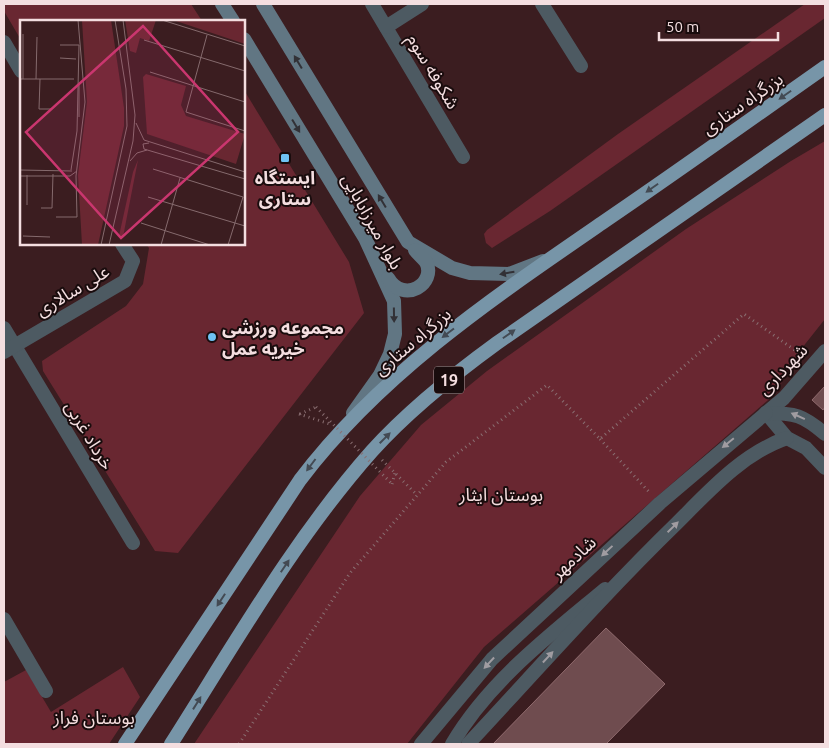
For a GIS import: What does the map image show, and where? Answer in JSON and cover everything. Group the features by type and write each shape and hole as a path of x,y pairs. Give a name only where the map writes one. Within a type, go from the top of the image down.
{"highway":[{"name":"بزرگراه ستاری","path":"125,744 300,480 328,442 406,368 443,337 553,257 825,67"},
{"name":"19","path":"171,744 286,565 372,451 411,413 460,370 497,343 825,115"}],"main road":[{"path":"222,4 232,20"},
{"name":"بلوار میرزابابایی","path":"263,4 408,242 452,268 470,273 509,274 553,257"},
{"name":"بلوار میرزابابایی","path":"245,41 365,238 394,300 395,334 390,354 380,375 343,428"},
{"path":"365,238 393,286 406,291 418,288 426,277 427,270 426,263 408,242"}],"street":[{"name":"شکوفه سوم","path":"372,4 462,157"},
{"path":"386,27 422,4"},
{"path":"542,4 581,66"},
{"path":"4,42 20,69"},
{"name":"علی سالاری","path":"9,349 125,281 132,261 123,245"},
{"name":"خرداد غربی","path":"4,328 9,349 133,543"},
{"name":"شهرداری","path":"766,413 784,398 825,351"},
{"path":"766,413 791,412 812,422 825,434"},
{"path":"766,413 787,438 806,448 825,468"},
{"name":"شادمهر","path":"421,744 492,660 660,503 766,413"},
{"path":"468,744 628,570 722,480 767,445 787,438"},
{"path":"452,744 473,713 530,652 628,570"},
{"path":"4,620 46,691"}],"path":[{"path":"600,439 744,314 814,364"},
{"path":"239,744 350,573 416,495 446,462 547,385 660,503"},
{"path":"343,428 299,414 316,407 392,484 395,473 416,495"}],"green space":[{"path":"4,4 191,4 201,20 20,20 20,38 4,11"},
{"path":"805,4 824,4 825,18 550,211 492,248 486,243 484,234 487,230 618,134"},
{"name":"مجموعه ورزشی خیریه عمل","path":"245,92 349,262 364,313 178,553 155,551 43,371 42,361 126,306 143,284 149,248 147,245 245,245"},
{"name":"بوستان ایثار","path":"825,141 825,319 802,348 775,394 484,647 407,744 194,744 360,496 421,425 487,371 686,229"},
{"name":"بوستان فراز","path":"123,667 140,697 109,744 4,744 4,682 26,670 51,712"}],"building":[{"path":"825,386 825,407 823,410 812,400"},
{"path":"606,628 665,684 606,744 493,744"}],"place":[{"name":"ایستگاه ستاری","path":"285,158"},
{"name":"مجموعه ورزشی خیریه عمل","path":"212,337"}]}
